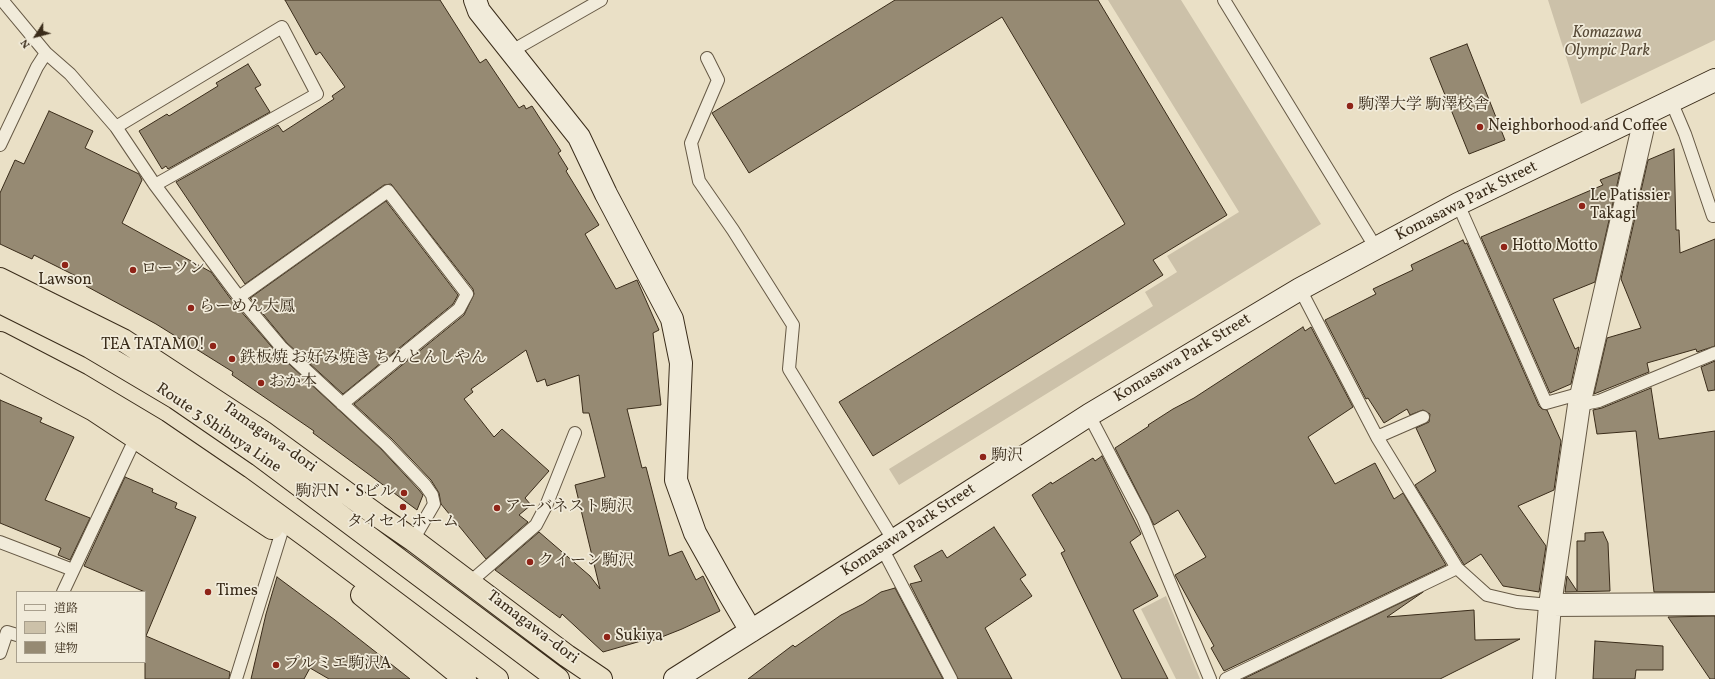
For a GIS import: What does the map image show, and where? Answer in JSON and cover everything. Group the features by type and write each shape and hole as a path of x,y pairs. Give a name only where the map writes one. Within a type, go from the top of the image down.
{"highway":[{"name":"Tamagawa-dori","path":"0,279 123,340 263,432 414,540 601,679"},
{"name":"Route 3 Shibuya Line","path":"0,302 90,347 176,398 265,460 558,679"},
{"path":"0,343 79,384 156,430 238,486 300,531 497,679"},
{"path":"0,360 94,410 281,534 358,592 465,679"}],"street":[{"path":"475,0 479,11 510,52 579,137 606,194 672,319 681,363 676,480 695,533 751,631"},
{"name":"Komasawa Park Street","path":"675,679 1089,416 1300,289 1458,204 1715,80"},
{"path":"1544,679 1550,605 1581,399 1646,114"},
{"path":"1550,605 1715,604"}],"lane":[{"path":"2,0 46,53 70,74 116,127 155,185 239,297 282,348 386,444 432,495 434,504 414,540"},
{"path":"510,52 601,0"},
{"path":"1224,0 1376,248"},
{"path":"116,127 282,27 317,94 155,185"},
{"path":"0,145 46,53"},
{"path":"707,58 718,80 691,143 699,181 733,230 793,325 789,369 888,545 951,679"},
{"path":"1672,101 1713,216"},
{"path":"239,297 388,191 467,294 459,309 342,404"},
{"path":"1458,204 1546,403 1581,399 1599,401 1715,353"},
{"path":"1300,289 1377,437 1457,568 1487,595 1517,602 1550,605"},
{"path":"1089,416 1143,518 1210,679"},
{"path":"1377,437 1423,418"},
{"path":"470,582 536,525 546,506 575,433"},
{"path":"64,591 136,437"},
{"path":"236,679 281,534"},
{"path":"0,542 73,570"},
{"path":"1226,679 1457,568"},
{"path":"0,653 7,632 16,635"}],"green space":[{"path":"1108,0 1181,0 1321,224 899,485 889,469 1153,306 1145,292 1177,272 1167,256 1239,212"},
{"name":"Komazawa Olympic Park","path":"1548,0 1715,0 1715,40 1581,104"},
{"path":"1166,596 1200,679 1176,679 1141,609"}],"building":[{"path":"285,0 440,0 480,63 486,59 519,108 524,105 526,109 532,106 561,151 558,153 568,169 566,171 599,225 585,234 616,289 637,280 659,330 653,333 661,405 627,409 642,468 646,467 669,556 682,551 696,580 703,576 720,611 682,629 649,642 648,639 603,652 562,614 560,618 495,570 539,532 590,576 600,589 575,485 605,477 589,413 583,413 579,375 547,386 545,379 537,382 526,350 471,389 473,392 464,399 494,437 502,429 549,471 525,498 531,505 519,515 528,522 486,559 441,504 439,493 431,480 391,438 354,404 464,315 474,294 473,289 391,184 384,185 245,284 176,182 278,125 283,132 334,99 332,96 345,87 320,52 316,55"},
{"path":"895,0 1098,0 1227,215 1153,260 1163,275 873,456 839,402 1125,224 1002,17 749,173 712,113"},
{"path":"1467,44 1505,140 1469,154 1430,58"},
{"path":"248,64 261,85 255,88 270,112 168,169 166,166 162,169 139,131 167,114 169,116 218,86 216,83"},
{"path":"49,111 93,131 85,148 139,174 142,180 122,223 211,272 233,302 277,353 381,449 419,490 423,495 417,510 313,433 314,431 232,375 233,372 156,324 86,286 88,282 34,255 32,259 0,244 0,193 15,160 24,164"},
{"path":"1674,149 1676,230 1679,230 1680,253 1715,239 1715,346 1697,352 1696,349 1647,363 1649,372 1594,394 1607,338 1641,328 1621,279 1648,160"},
{"path":"1620,172 1595,282 1553,299 1575,349 1579,347 1571,384 1550,393 1481,237 1603,185 1600,180"},
{"path":"386,201 458,295 453,304 343,394 287,343 250,298"},
{"path":"1463,240 1465,244 1467,243 1539,406 1542,409 1547,410 1561,441 1554,490 1518,506 1546,546 1539,592 1503,586 1481,554 1464,565 1415,485 1436,471 1416,428 1429,422 1430,414 1423,410 1410,415 1407,409 1384,423 1368,398 1366,399 1325,320 1376,294 1373,289 1413,270 1411,265"},
{"path":"1303,327 1305,331 1311,327 1353,407 1308,437 1335,484 1375,463 1394,499 1403,493 1446,565 1224,671 1211,648 1214,646 1175,575 1206,557 1178,510 1154,525 1115,448 1149,426 1148,425 1194,398"},
{"path":"1715,361 1715,390 1708,391 1701,367"},
{"path":"1651,388 1659,439 1715,431 1715,592 1654,592 1636,431 1597,434 1593,410 1602,408"},
{"path":"0,400 42,418 40,422 74,437 45,500 90,518 70,560 58,555 61,548 0,523"},
{"path":"1102,456 1141,534 1130,542 1158,596 1133,610 1168,679 1122,679 1061,553 1065,551 1032,495 1051,482 1052,484 1093,458 1095,461"},
{"path":"125,477 153,489 152,492 177,503 175,508 196,517 146,636 146,591 143,591 84,566"},
{"path":"994,527 1026,575 1020,579 1032,596 985,628 1012,679 958,679 910,584 922,581 914,566 942,550 947,558"},
{"path":"1603,532 1608,543 1610,591 1565,592 1567,576 1577,591 1577,541 1585,541 1585,533"},
{"path":"277,577 410,679 329,679 310,668 304,679 251,679 266,614"},
{"path":"895,588 943,679 748,679 793,645 795,647 841,615 863,604 881,592"},
{"path":"1423,592 1387,617 1474,610 1475,640 1520,639 1440,679 1243,679"},
{"path":"1715,616 1715,679 1710,679 1668,617"},
{"path":"146,636 230,672 229,679 145,679"},
{"path":"1595,641 1663,646 1663,670 1636,670 1635,679 1593,679"}],"place":[{"name":"駒澤大学 駒澤校舎","path":"1350,106"},
{"name":"Neighborhood and Coffee","path":"1480,127"},
{"name":"Le Patissier Takagi","path":"1582,206"},
{"name":"Hotto Motto","path":"1504,247"},
{"name":"Lawson","path":"65,265"},
{"name":"ローソン","path":"133,270"},
{"name":"らーめん大鳳","path":"191,308"},
{"name":"TEA TATAMO!","path":"213,346"},
{"name":"鉄板焼 お好み焼き ちんとんしやん","path":"232,359"},
{"name":"おか本","path":"261,383"},
{"name":"駒沢","path":"983,457"},
{"name":"駒沢N・Sビル","path":"404,493"},
{"name":"タイセイホーム","path":"403,507"},
{"name":"アーバネスト駒沢","path":"497,508"},
{"name":"クイーン駒沢","path":"530,562"},
{"name":"Times","path":"208,592"},
{"name":"Sukiya","path":"607,637"},
{"name":"プルミエ駒沢A","path":"276,665"}]}
